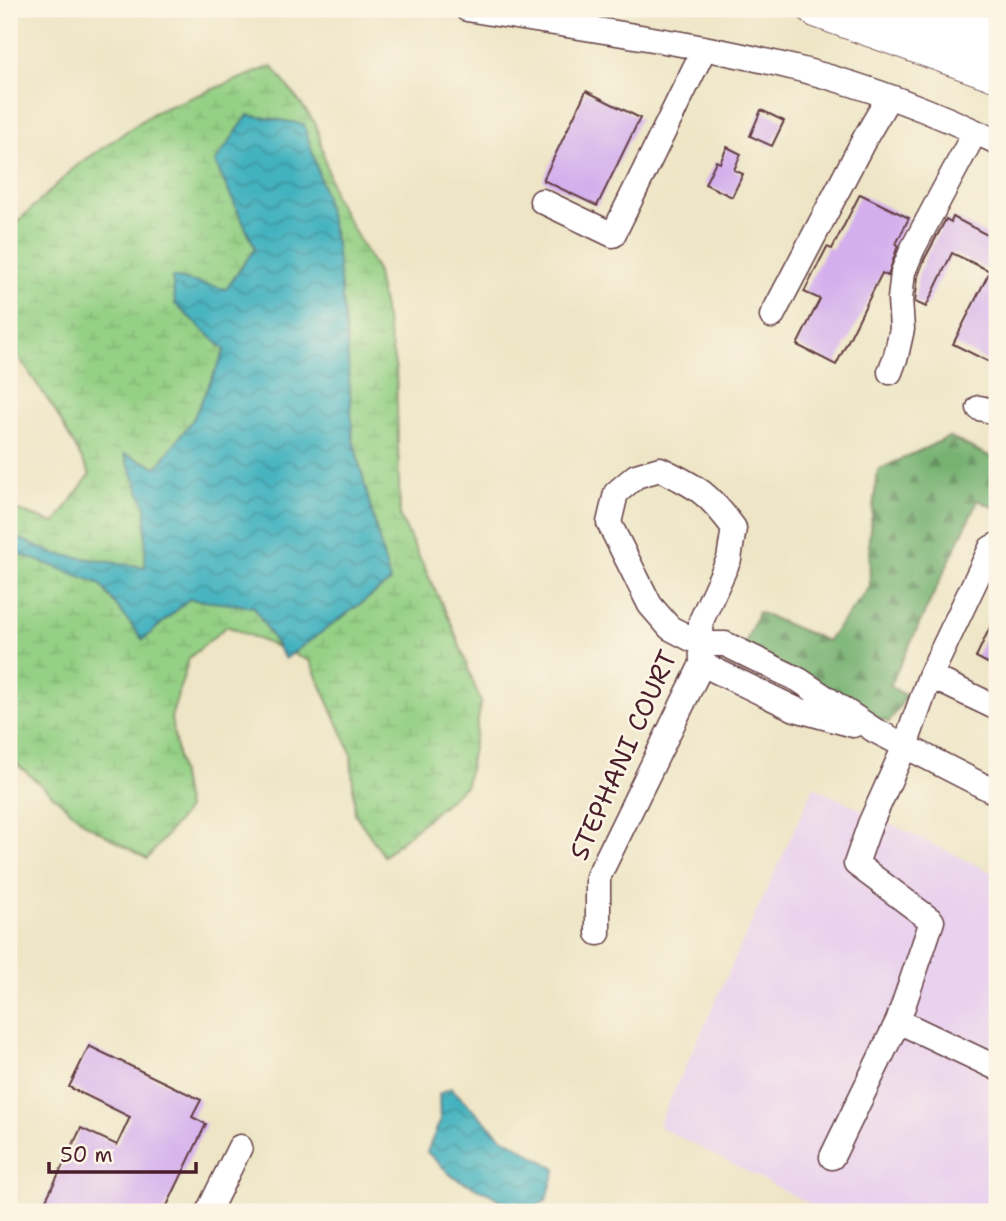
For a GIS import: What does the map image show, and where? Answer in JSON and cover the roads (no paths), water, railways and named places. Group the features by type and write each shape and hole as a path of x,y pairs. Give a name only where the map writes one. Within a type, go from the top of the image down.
{"highway":[{"path":"817,9 997,74"},
{"path":"902,9 997,37"}],"street":[{"path":"467,9 704,49 803,70 889,97 997,142"},
{"path":"542,201 614,235 704,49"},
{"path":"772,316 889,97"},
{"path":"890,372 902,329 900,299 903,272 975,132"},
{"path":"660,469 696,486 718,506 734,528 729,559 701,621 702,654 670,628 650,605 608,523 616,493 636,476 660,469"},
{"path":"832,1157 898,1021 932,920 856,864 870,824 905,746 930,676 992,548 997,545"},
{"path":"702,654 725,644 799,680 874,730 997,793"},
{"name":"STEPHANI COURT","path":"598,933 598,877 702,654"},
{"path":"930,676 997,708"},
{"path":"898,1021 997,1069"},
{"path":"208,1212 240,1147"}],"water":[{"path":"248,115 304,124 336,244 347,343 353,439 390,582 285,659 254,607 189,599 143,640 99,583 9,550 9,534 55,554 145,567 146,507 124,454 157,467 193,419 225,350 175,304 172,277 226,289 255,248 215,162"},
{"path":"451,1088 499,1135 556,1169 546,1201 518,1212 490,1194 453,1177 427,1152 440,1121 439,1094"}]}
